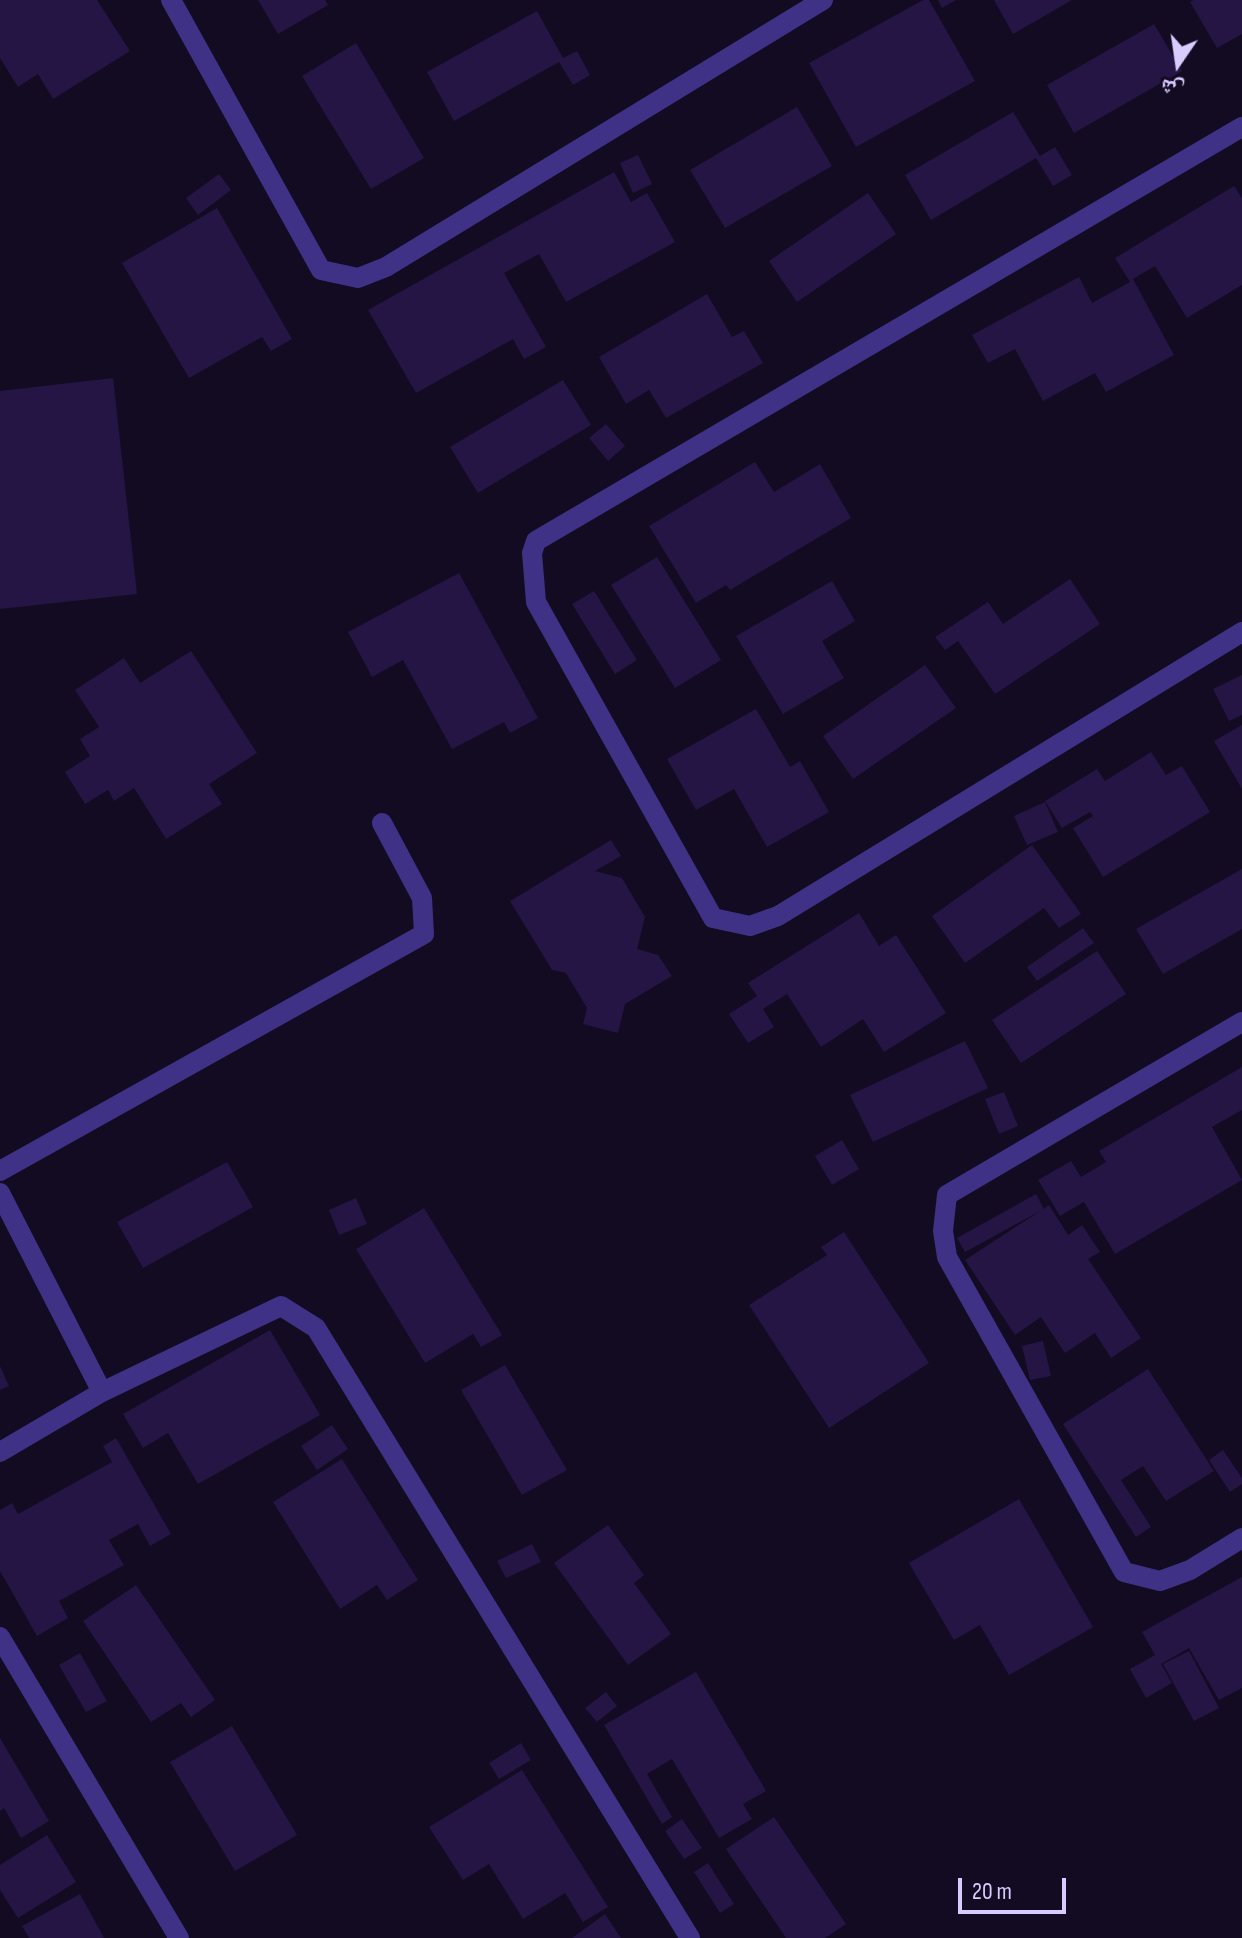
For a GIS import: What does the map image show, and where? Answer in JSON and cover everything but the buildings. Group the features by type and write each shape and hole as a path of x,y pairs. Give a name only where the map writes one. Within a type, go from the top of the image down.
{"street":[{"path":"171,0 321,270 358,278 400,259 823,0"},
{"path":"1242,127 536,541 532,565 536,602 713,918 750,926 778,916 1242,632"},
{"path":"0,1171 424,934 422,898 382,823"},
{"path":"1242,1022 947,1195 943,1231 947,1257 1124,1572 1160,1581 1190,1570 1242,1538"},
{"path":"0,1193 102,1392"},
{"path":"0,1452 102,1392 281,1306 316,1328 690,1938"},
{"path":"0,1637 179,1938"}]}
